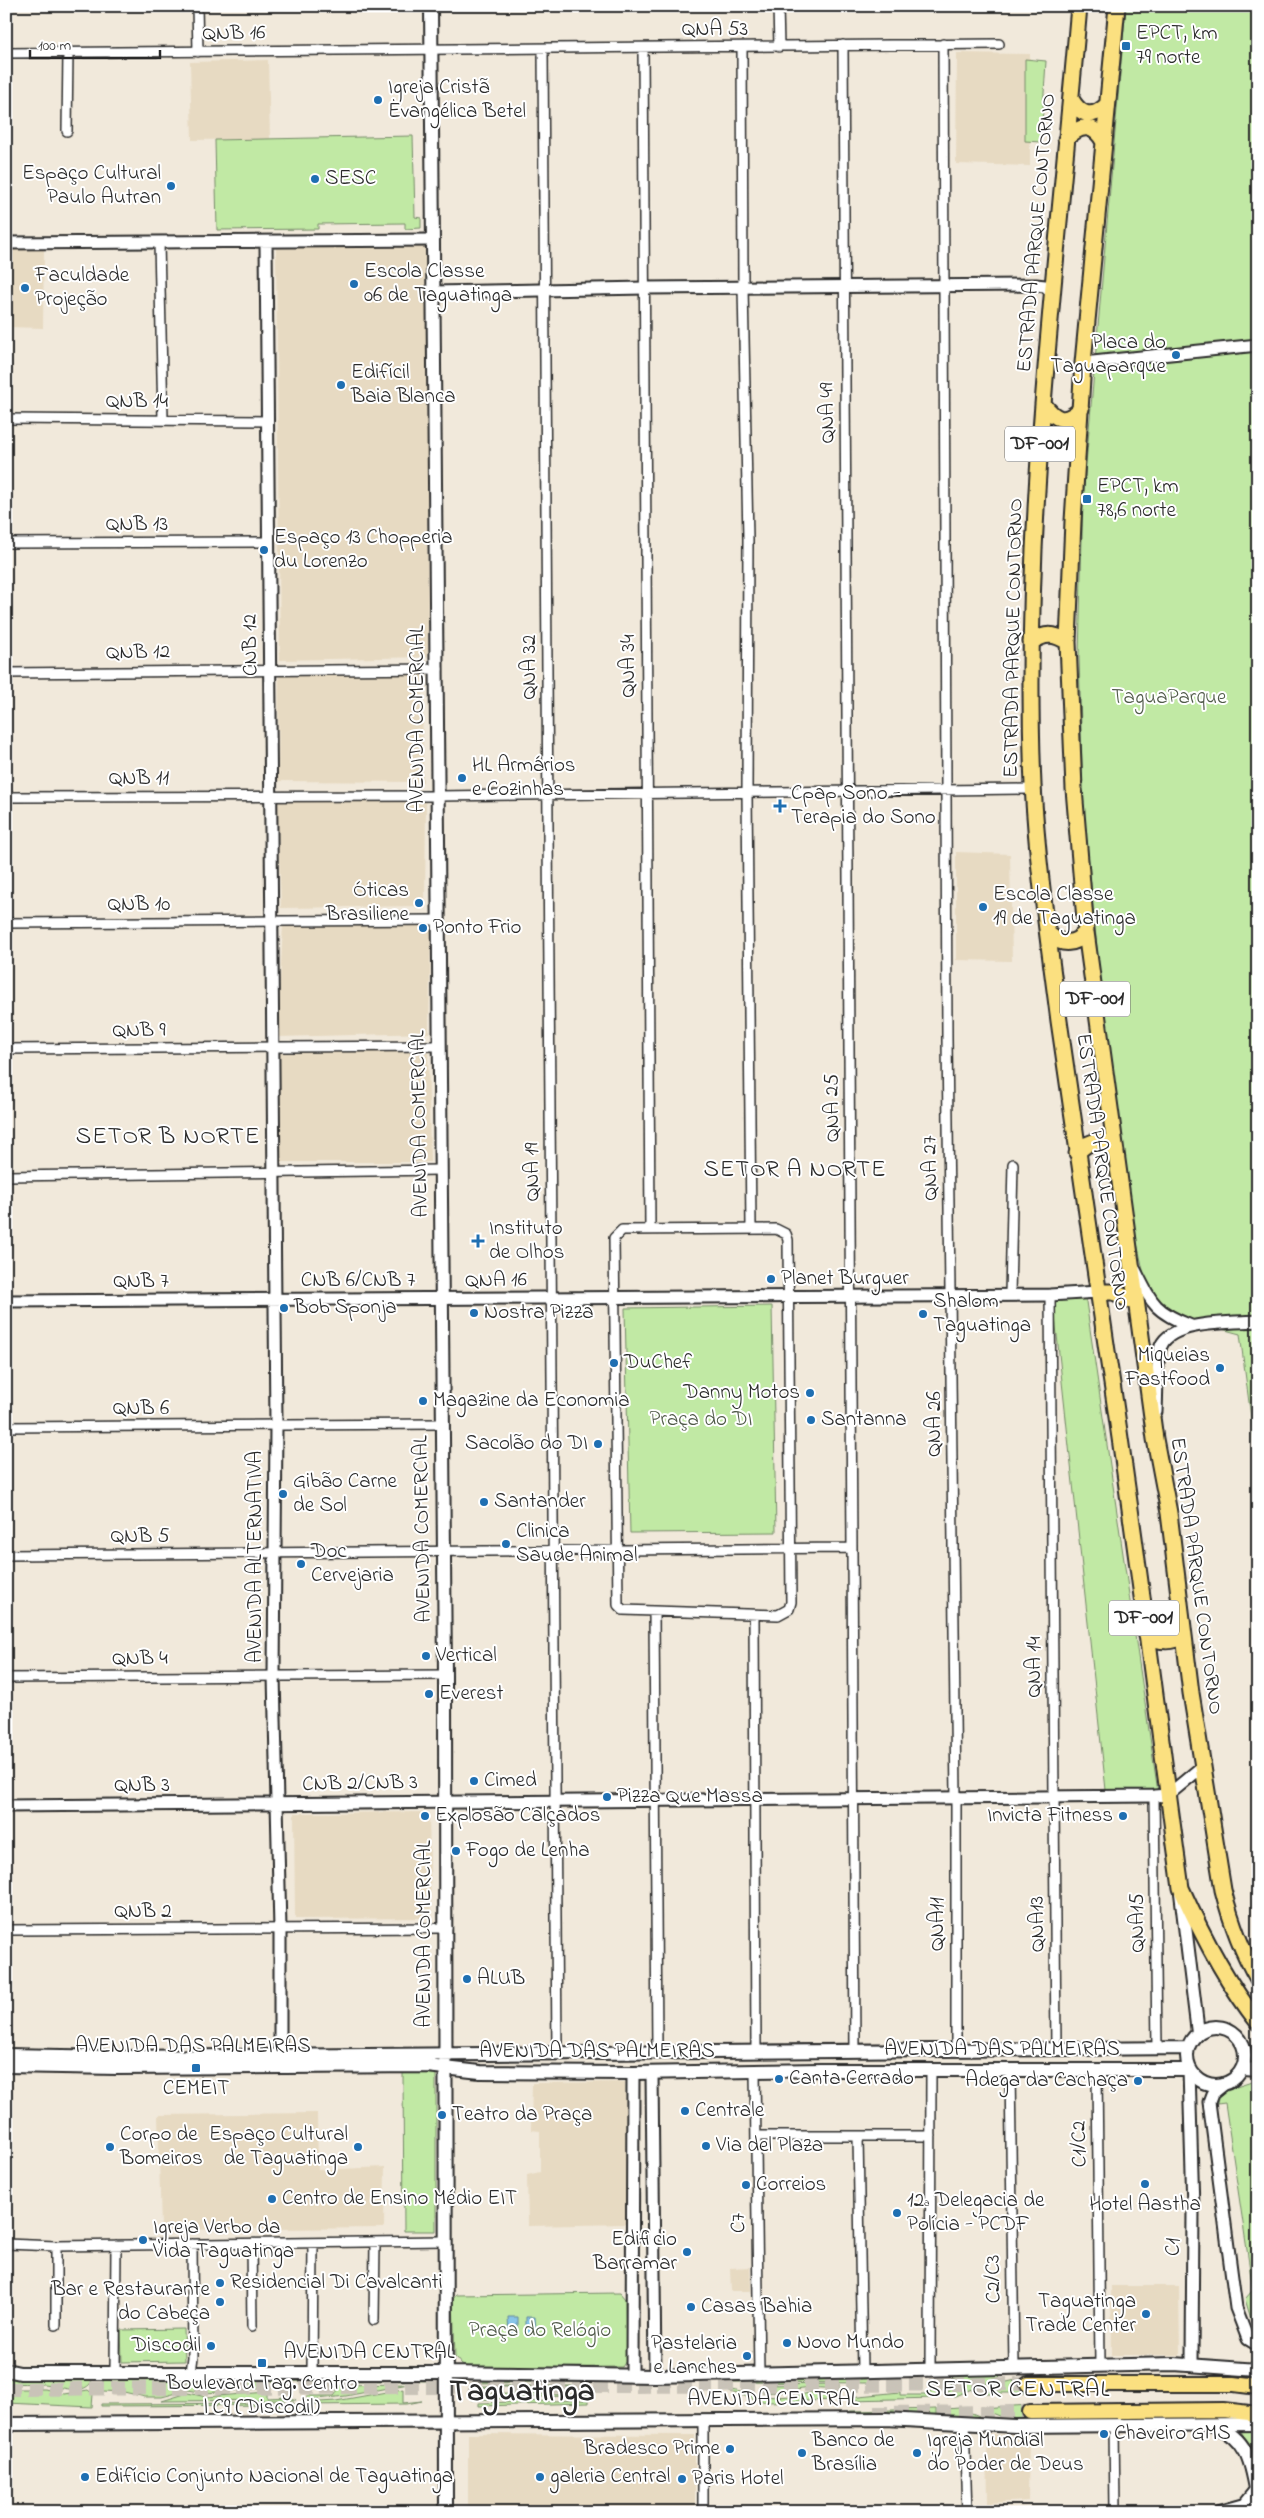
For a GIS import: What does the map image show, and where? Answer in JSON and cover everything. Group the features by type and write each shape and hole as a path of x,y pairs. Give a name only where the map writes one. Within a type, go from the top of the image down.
{"highway":[{"name":"ESTRADA PARQUE CONTORNO","path":"1079,6 1043,404 1033,557 1031,642 1033,788 1048,934 1077,1153 1147,1636 1161,1795 1181,1888 1204,1936 1242,2002 1258,2022"},
{"name":"ESTRADA PARQUE CONTORNO","path":"1118,6 1107,105 1080,409 1068,642 1074,789 1086,932 1154,1436 1169,1513 1184,1636 1203,1766 1229,1913 1244,1955 1258,1979"},
{"path":"1071,99 1079,111 1087,115 1096,114 1107,105"},
{"path":"1066,139 1074,130 1089,128 1098,132 1104,142"},
{"path":"1043,404 1052,415 1064,419 1071,418 1080,409"},
{"path":"1031,642 1044,634 1052,634 1068,642"},
{"path":"1048,934 1056,940 1072,943 1080,940 1086,932"},
{"path":"1077,1153 1089,1142 1096,1140 1103,1142 1116,1151"},
{"path":"1098,1292 1114,1292 1136,1303"},
{"path":"1147,1636 1166,1641 1184,1636"}],"main road":[{"name":"AVENIDA COMERCIAL","path":"431,6 438,669 441,1424 445,1675 444,1802 447,1928 445,2377"},
{"path":"1181,1888 1198,2033"},
{"path":"1210,2028 1223,2028 1235,2033 1243,2043 1246,2056 1244,2069 1236,2080 1223,2085 1203,2084 1189,2070 1186,2059 1187,2048 1198,2033 1210,2028"},
{"name":"AVENIDA DAS PALMEIRAS","path":"6,2066 280,2061 445,2054 1135,2050 1187,2048"},
{"path":"986,2069 982,2062 1011,2050"},
{"path":"1130,2069 1141,2061 1140,2054 1135,2050"},
{"path":"821,2070 815,2065 814,2059 816,2054 822,2051"},
{"path":"898,2070 905,2066 907,2061 906,2056 900,2051"},
{"path":"724,2052 729,2054 732,2064 726,2072"},
{"path":"529,2054 526,2062 530,2072"},
{"name":"AVENIDA DAS PALMEIRAS","path":"6,2055 117,2063"},
{"name":"AVENIDA DAS PALMEIRAS","path":"280,2061 427,2066 475,2072 652,2073 986,2069 1189,2070"},
{"path":"1244,2069 1258,2070"},
{"name":"AVENIDA CENTRAL","path":"6,2370 20,2373 312,2373 445,2377 655,2376 1192,2364 1258,2370"},
{"path":"445,2377 446,2512"},
{"path":"1028,2384 1234,2384 1258,2386"},
{"path":"1030,2412 1223,2410 1258,2414"},
{"name":"AVENIDA CENTRAL","path":"6,2424 445,2420 886,2419 1015,2426 1258,2424"},
{"path":"1210,2424 1226,2430 1242,2443 1249,2459 1257,2495 1244,2505 1230,2511"}],"street":[{"path":"197,6 198,52"},
{"path":"778,6 779,47"},
{"name":"QNA 27","path":"943,44 947,1040 951,1295"},
{"name":"QNA 53","path":"431,50 999,44"},
{"name":"QNA 49","path":"843,45 848,539 848,791"},
{"path":"742,47 743,287 748,539 748,1040 751,1229"},
{"name":"QNA 34","path":"643,48 650,1230"},
{"name":"QNA 32","path":"543,49 548,541 549,1044"},
{"name":"QNB 16","path":"6,53 431,50"},
{"path":"67,131 68,53"},
{"path":"6,243 433,240"},
{"name":"CNB 12","path":"266,242 272,796 272,1047"},
{"path":"158,243 163,419"},
{"path":"1036,285 1054,274"},
{"path":"433,292 645,288 1036,285 1045,286 1053,294"},
{"path":"1083,364 1258,345"},
{"name":"QNB 14","path":"6,419 267,420"},
{"name":"QNB 13","path":"6,543 268,542"},
{"name":"QNB 12","path":"6,673 270,669 438,669"},
{"name":"QNB 11","path":"6,797 438,796 1033,788"},
{"name":"QNA 25","path":"848,791 855,2051"},
{"name":"QNB 10","path":"6,923 439,920"},
{"name":"QNA 19","path":"549,1044 557,2053"},
{"name":"QNB 9","path":"6,1050 440,1046"},
{"name":"AVENIDA ALTERNATIVA","path":"272,1047 276,1425 274,1676 280,1929 280,2061"},
{"path":"1010,1295 1013,1164"},
{"path":"6,1176 441,1170"},
{"path":"776,1229 786,1234 789,1296 791,1602 789,1609 778,1615 623,1610 618,1606 614,1238 622,1230 650,1230 776,1229"},
{"path":"1132,1264 1152,1304 1168,1317 1191,1326"},
{"name":"QNA 16","path":"441,1300 1050,1295 1098,1292"},
{"name":"QNA 26","path":"951,1295 956,1798"},
{"name":"QNA 14","path":"1050,1295 1054,1797"},
{"name":"CNB 6/CNB 7","path":"275,1299 441,1300"},
{"name":"QNB 7","path":"6,1301 275,1299"},
{"path":"1154,1436 1160,1348 1174,1333 1191,1326 1258,1321"},
{"name":"QNB 6","path":"6,1427 441,1424"},
{"name":"QNB 5","path":"6,1555 852,1548"},
{"path":"654,1611 653,1800 657,2052"},
{"path":"754,1614 756,2052"},
{"name":"QNB 4","path":"6,1678 445,1675"},
{"path":"1161,1795 1203,1766"},
{"name":"CNB 2/CNB 3","path":"278,1804 1161,1795"},
{"name":"QNA15","path":"1157,2049 1161,1795"},
{"name":"QNA13","path":"1054,1797 1056,2050"},
{"name":"QNA11","path":"956,1798 956,2050"},
{"name":"QNB 3","path":"6,1806 278,1804"},
{"name":"QNB 2","path":"6,1930 447,1928"},
{"path":"930,2370 931,2070"},
{"name":"C2/C3","path":"1010,2070 1014,2367"},
{"name":"C1","path":"1189,2070 1194,2208 1192,2364"},
{"name":"C7","path":"755,2071 759,2374"},
{"name":"C1/C2","path":"1097,2071 1100,2366"},
{"path":"632,2376 633,2073"},
{"path":"652,2073 655,2376"},
{"path":"1223,2085 1212,2094 1209,2102 1236,2308 1248,2339 1258,2345"},
{"path":"1191,2129 1213,2128"},
{"path":"756,2136 931,2136"},
{"path":"858,2136 862,2371"},
{"path":"633,2176 645,2180 653,2178"},
{"path":"633,2200 647,2194 653,2200"},
{"path":"6,2244 56,2246 445,2241"},
{"path":"374,2320 375,2242"},
{"path":"312,2373 313,2243"},
{"path":"191,2372 193,2357 192,2244"},
{"path":"251,2244 252,2326"},
{"path":"115,2372 116,2245"},
{"path":"56,2246 56,2326"},
{"path":"633,2290 654,2290"},
{"path":"703,2420 703,2512"},
{"path":"964,2423 967,2512"},
{"path":"1114,2426 1115,2512"}],"shaded area":[{"path":"957,53 1030,54 1030,166 956,164"},
{"path":"268,60 270,139 192,140 190,62"},
{"path":"426,244 428,657 280,660 276,246"},
{"name":"Faculdade Projeção","path":"6,250 44,250 43,328 6,327"},
{"path":"422,673 423,782 278,781 279,676"},
{"path":"277,801 426,801 425,906 281,908"},
{"name":"Escola Classe 19 de Taguatinga","path":"956,852 1010,854 1012,961 956,960"},
{"path":"431,922 429,1033 277,1037 283,925"},
{"path":"428,1048 430,1162 281,1162 279,1052"},
{"path":"429,1812 431,1918 295,1919 294,1813"},
{"path":"625,2082 627,2224 528,2226 527,2175 540,2172 540,2131 531,2130 532,2083"},
{"name":"Centro de Ensino Médio EIT","path":"317,2113 318,2170 385,2167 384,2228 161,2230 158,2115"},
{"path":"750,2267 751,2291 731,2291 730,2268"},
{"name":"Taguatinga Trade Center","path":"1111,2286 1179,2286 1180,2355 1112,2355"},
{"path":"468,2434 695,2435 695,2510 468,2509"},
{"path":"1029,2434 1028,2501 988,2503 987,2437 991,2435"}],"green space":[{"name":"TaguaParque","path":"1126,6 1258,6 1258,1471 1240,1334 1177,1317 1152,1296 1145,1279 1135,1234 1100,980 1083,801 1079,656 1083,498"},
{"path":"1025,59 1046,61 1041,142 1025,141"},
{"name":"SESC","path":"413,136 415,217 421,218 421,228 405,229 405,223 318,224 318,229 217,230 215,140"},
{"path":"1085,1295 1158,1792 1106,1790 1053,1298"},
{"name":"Praça do DI","path":"772,1306 776,1532 630,1533 625,1308"},
{"path":"403,2072 436,2072 436,2231 404,2231"},
{"path":"1258,2080 1258,2306 1254,2329 1245,2299 1253,2290 1225,2103 1217,2104 1218,2098 1227,2090"},
{"name":"Praça do Relógio","path":"620,2293 625,2299 626,2361 622,2367 471,2368 462,2365 455,2357 453,2299 456,2295"},
{"path":"184,2329 185,2361 122,2362 121,2330"},
{"path":"997,2374 1000,2376 998,2378 955,2396 947,2397 952,2377"},
{"path":"6,2377 93,2378 85,2388 71,2389 43,2384 6,2383"},
{"path":"1029,2377 1029,2393 983,2393 1007,2382"},
{"path":"103,2378 326,2379 326,2381 267,2382 267,2388 206,2393 188,2390 162,2397 145,2397 124,2392 103,2391"},
{"path":"337,2379 440,2379 440,2381 337,2381"},
{"path":"871,2379 871,2383 722,2382 722,2381"},
{"path":"473,2381 587,2381 587,2382 473,2383"},
{"path":"408,2384 346,2396 307,2400 307,2396 334,2396 337,2392 337,2385"},
{"path":"839,2384 839,2391 810,2388 782,2392 762,2392 762,2385"},
{"path":"473,2386 586,2387 487,2387 473,2390"},
{"path":"936,2388 936,2398 850,2400 850,2397 900,2392 900,2395 930,2395 930,2389"},
{"path":"6,2389 45,2389 64,2394 88,2390 93,2394 92,2407 6,2403"},
{"path":"403,2389 403,2403 422,2401 407,2404 304,2405 304,2403 336,2401"},
{"path":"730,2389 753,2395 776,2397 833,2392 839,2394 839,2400 766,2402 723,2390"},
{"path":"267,2392 267,2398 289,2397 296,2400 162,2401 188,2393 206,2397"},
{"path":"493,2394 588,2395 471,2400 471,2397"},
{"path":"588,2400 588,2403 479,2406 479,2403"},
{"path":"294,2403 294,2405 101,2406 101,2404"},
{"path":"1030,2405 1031,2422 1011,2420 981,2408"},
{"path":"959,2408 992,2421 951,2417 946,2409"},
{"path":"936,2409 936,2414 941,2418 849,2415 849,2411"},
{"path":"1239,2428 1258,2430 1258,2460"}],"water":[{"path":"508,2317 518,2317 518,2334 509,2334"},
{"path":"526,2317 535,2317 536,2334 526,2334"}],"tunnel":[{"path":"6,2389 1028,2384"},
{"path":"874,2413 1030,2412"}],"place":[{"name":"EPCT, km 79 norte","path":"1126,46"},
{"name":"Igreja Cristã Evangélica Betel","path":"378,100"},
{"name":"SESC","path":"315,179"},
{"name":"Espaço Cultural Paulo Autran","path":"171,186"},
{"name":"Escola Classe 06 de Taguatinga","path":"354,284"},
{"name":"Faculdade Projeção","path":"25,288"},
{"name":"Placa do Taguaparque","path":"1176,355"},
{"name":"Edifícil Baia Blanca","path":"341,385"},
{"name":"EPCT, km 78,6 norte","path":"1087,499"},
{"name":"Espaço 13 Chopperia du Lorenzo","path":"264,550"},
{"name":"HL Armários e Cozinhas","path":"462,778"},
{"name":"Cpap Sono - Terapia do Sono","path":"780,806"},
{"name":"Óticas Brasiliene","path":"419,903"},
{"name":"Escola Classe 19 de Taguatinga","path":"983,907"},
{"name":"Ponto Frio","path":"423,928"},
{"name":"Instituto de Olhos","path":"478,1241"},
{"name":"Planet Burguer","path":"771,1279"},
{"name":"Bob Sponja","path":"284,1308"},
{"name":"Nostra Pizza","path":"474,1313"},
{"name":"Shalom Taguatinga","path":"923,1314"},
{"name":"DuChef","path":"614,1363"},
{"name":"Miqueias Fastfood","path":"1220,1368"},
{"name":"Danny Motos","path":"810,1393"},
{"name":"Magazine da Economia","path":"423,1401"},
{"name":"Santanna","path":"811,1420"},
{"name":"Sacolão do DI","path":"598,1444"},
{"name":"Gibão Carne de Sol","path":"283,1494"},
{"name":"Santander","path":"484,1502"},
{"name":"Clinica Saude Animal","path":"506,1544"},
{"name":"Doc Cervejaria","path":"301,1564"},
{"name":"Vertical","path":"426,1656"},
{"name":"Everest","path":"429,1694"},
{"name":"Cimed","path":"474,1781"},
{"name":"Pizza Que Massa","path":"607,1797"},
{"name":"Explosão Calçados","path":"425,1816"},
{"name":"Invicta Fitness","path":"1123,1816"},
{"name":"Fogo de Lenha","path":"456,1851"},
{"name":"ALUB","path":"467,1979"},
{"name":"CEMEIT","path":"196,2068"},
{"name":"Canta Cerrado","path":"779,2079"},
{"name":"Adega da Cachaça","path":"1138,2081"},
{"name":"Centrale","path":"685,2111"},
{"name":"Teatro da Praça","path":"442,2115"},
{"name":"Via del Plaza","path":"706,2146"},
{"name":"Corpo de Bomeiros","path":"110,2147"},
{"name":"Espaço Cultural de Taguatinga","path":"358,2147"},
{"name":"Hotel Aastha","path":"1145,2184"},
{"name":"Correios","path":"746,2185"},
{"name":"Centro de Ensino Médio EIT","path":"272,2199"},
{"name":"12ª Delegacia de Polícia - PCDF","path":"897,2213"},
{"name":"Igreja Verbo da Vida Taguatinga","path":"143,2240"},
{"name":"Edificio Barramar","path":"687,2252"},
{"name":"Residencial Di Cavalcanti","path":"220,2283"},
{"name":"Bar e Restaurante do Cabeça","path":"220,2302"},
{"name":"Casas Bahia","path":"691,2307"},
{"name":"Taguatinga Trade Center","path":"1146,2314"},
{"name":"Novo Mundo","path":"787,2343"},
{"name":"Discodil","path":"211,2346"},
{"name":"Pastelaria e Lanches","path":"747,2356"},
{"name":"Boulevard Tag. Centro | C9 (Discodil)","path":"262,2363"},
{"name":"Chaveiro GMS","path":"1104,2434"},
{"name":"Bradesco Prime","path":"730,2449"},
{"name":"Banco de Brasília","path":"802,2453"},
{"name":"Igreja Mundial do Poder de Deus","path":"917,2453"},
{"name":"Edifício Conjunto Nacional de Taguatinga","path":"85,2477"},
{"name":"galeria Central","path":"540,2477"},
{"name":"Paris Hotel","path":"682,2479"}],"district":[{"name":"SETOR B NORTE","path":"168,1137"},
{"name":"SETOR A NORTE","path":"795,1170"},
{"name":"SETOR CENTRAL","path":"1018,2390"},
{"name":"Taguatinga","path":"522,2392"}]}
